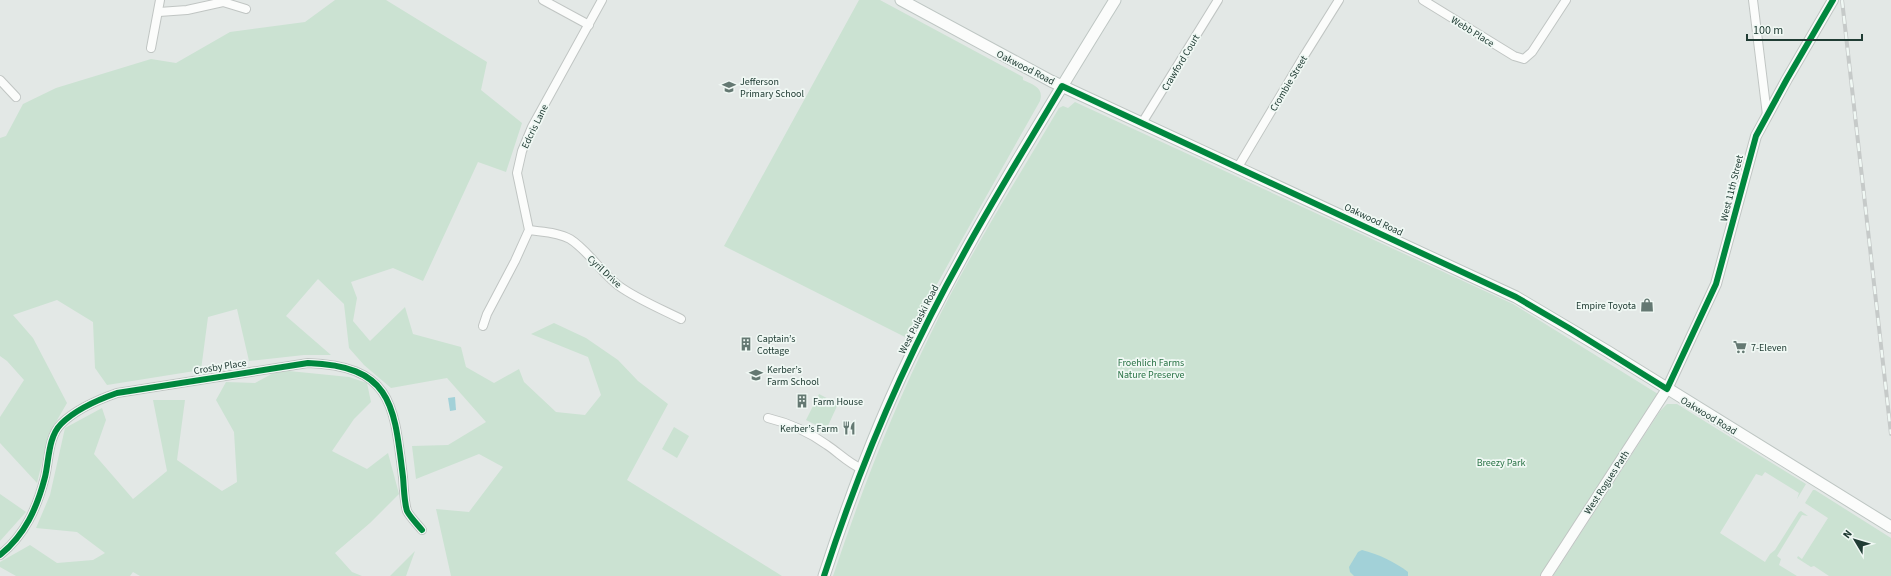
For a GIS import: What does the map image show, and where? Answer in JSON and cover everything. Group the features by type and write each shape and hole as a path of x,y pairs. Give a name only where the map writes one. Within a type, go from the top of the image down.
{"main road":[{"name":"Oakwood Road","path":"901,0 1018,64 1062,86 1516,297 1582,335 1666,389 1891,527"},
{"name":"West Pulaski Road","path":"824,576 862,469 908,362 959,262 1062,86 1115,0"}],"street":[{"path":"151,48 159,12 160,0"},
{"path":"543,0 589,25"},
{"name":"Edcris Lane","path":"529,230 517,173 522,151 532,127 602,0"},
{"name":"Crawford Court","path":"1142,123 1218,0"},
{"name":"Crombie Street","path":"1238,167 1339,0"},
{"name":"Webb Place","path":"1423,0 1514,56 1524,59 1532,52 1566,0"},
{"path":"1753,0 1767,115"},
{"name":"West 11th Street","path":"1666,389 1716,284 1756,136 1833,0"},
{"path":"159,12 187,10 223,2 246,9"},
{"path":"0,80 16,98"},
{"path":"483,326 487,314 515,261 529,230"},
{"name":"Cyril Drive","path":"529,230 554,234 569,239 583,250 593,262 619,286 681,319"},
{"name":"Crosby Place","path":"0,555 24,531 36,508 45,477 53,438 60,425 95,401 116,393 308,363 328,364 348,369 371,379 383,391 392,409 397,431 408,511 422,530"},
{"name":"West Rogues Path","path":"1546,576 1666,389"},
{"path":"768,418 786,422 796,427 827,445 852,465 862,469"}],"green space":[{"path":"335,0 386,0 487,62 481,90 522,123 506,172 478,162 423,281 393,268 351,282 357,298 353,321 370,341 405,307 413,334 461,347 466,367 494,383 519,369 524,382 556,412 585,415 601,395 588,357 531,334 554,323 586,338 618,360 638,381 668,404 627,480 782,576 451,576 436,509 469,512 503,467 479,454 416,479 412,446 448,445 486,422 447,378 391,388 364,365 349,348 344,304 318,279 286,316 331,355 304,355 249,361 237,309 208,317 201,370 107,385 95,368 93,322 57,300 13,315 33,338 67,403 49,434 37,483 0,443 0,417 24,380 7,361 0,356 0,138 6,136 23,104 56,88 151,59 176,63 230,32 305,22"},
{"path":"859,0 880,0 1023,77 1023,80 1037,88 1041,93 1040,101 907,338 724,246"},
{"name":"Froehlich Farms Nature Preserve","path":"1075,102 1513,304 1658,394 1541,576 833,576 866,482 891,420 918,359 947,301 994,217 1059,108 1063,106 1068,108"},
{"path":"279,370 349,377 367,383 371,402 354,419 332,451 367,469 388,453 399,494 370,523 335,553 352,572 362,576 140,576 133,572 130,576 16,576 0,567 0,562 30,545 57,563 93,560 105,553 77,532 36,528 50,495 65,428 102,408 106,420 94,454 133,499 167,471 153,400 185,400 177,460 222,491 237,482 234,432 216,400 226,382 255,383"},
{"path":"819,394 838,404 826,430 806,420"},
{"path":"1667,404 1677,404 1806,484 1797,499 1799,493 1765,472 1762,476 1756,474 1720,533 1765,562 1770,554 1775,550 1801,511 1808,516 1802,515 1777,556 1781,559 1779,565 1797,576 1553,576 1660,411"},
{"path":"674,427 689,436 677,458 662,449"},
{"path":"1813,490 1891,538 1891,576 1829,576 1814,566 1811,567 1797,558 1798,556 1802,559 1828,518 1805,503"},
{"path":"0,494 26,512 0,541"},
{"path":"415,551 406,576 390,576"}],"water":[{"path":"455,397 456,410 450,411 448,398"},
{"path":"1362,550 1386,559 1403,568 1408,572 1408,576 1354,576 1350,572 1349,567 1358,552"}],"railway":[{"path":"1842,0 1891,434"}],"cycle path":[{"path":"824,576 853,493 903,372 942,294 975,234 1062,86 1516,297 1667,389 1716,284 1756,136 1833,0"},
{"path":"0,555 9,547 23,530 34,510 42,488 51,442 57,429 80,409 117,393 308,363 336,366 357,372 373,382 384,394 391,411 396,430 407,511 422,530"}],"place":[{"name":"Jefferson Primary School","path":"729,87"},
{"name":"Empire Toyota","path":"1647,305"},
{"name":"Captain’s Cottage","path":"746,344"},
{"name":"7-Eleven","path":"1740,347"},
{"name":"Kerber’s Farm School","path":"756,375"},
{"name":"Farm House","path":"802,401"},
{"name":"Kerber’s Farm","path":"849,428"}],"park label":[{"name":"Breezy Park","path":"1501,462"}]}
